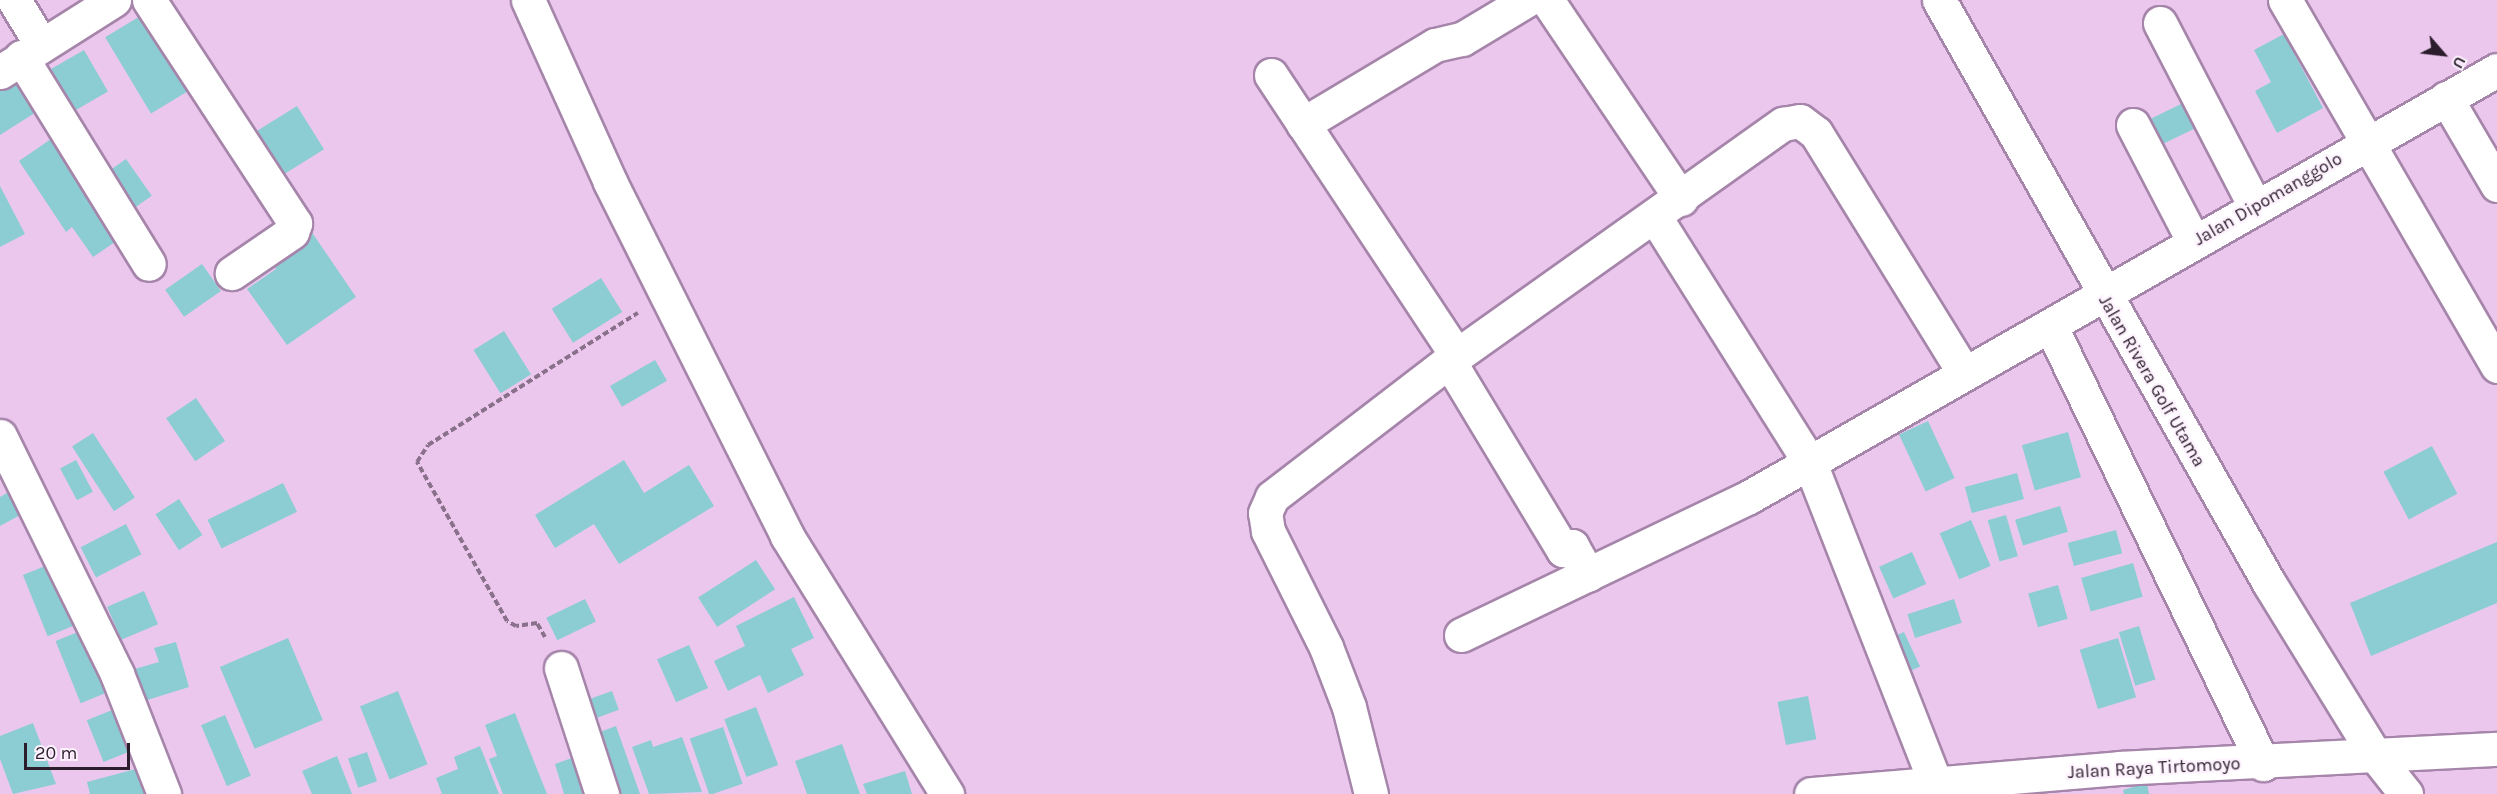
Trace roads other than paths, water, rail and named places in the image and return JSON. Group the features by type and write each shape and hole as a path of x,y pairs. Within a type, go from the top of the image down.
{"street":[{"path":"14,0 21,58 148,264"},
{"path":"21,58 114,0"},
{"path":"149,0 295,223 292,232 232,273"},
{"path":"528,0 666,295 787,536 947,794"},
{"path":"1303,124 1435,45 1462,39 1527,0"},
{"path":"1547,0 1668,208 1810,463 1935,782"},
{"name":"Jalan Rivera Golf Utama","path":"1939,0 2102,296 2375,755 2406,794"},
{"path":"2285,0 2364,142 2497,366"},
{"path":"2160,23 2255,206"},
{"name":"Jalan Dipomanggolo","path":"1461,635 1810,463 2051,327 2255,206 2311,179 2364,142 2497,70"},
{"path":"1271,75 1452,358 1563,550 1572,546 1588,574"},
{"path":"2446,98 2497,185"},
{"path":"1371,794 1349,707 1326,647 1281,563 1265,513 1272,497 1452,358 1668,208 1783,124 1800,121 1816,133 1965,374"},
{"path":"2133,125 2194,242"},
{"path":"2051,327 2263,764"},
{"path":"0,436 117,674 164,794"},
{"path":"561,668 602,794"},
{"name":"Jalan Raya Tirtomoyo","path":"1827,793 1935,782 2497,749"}]}
